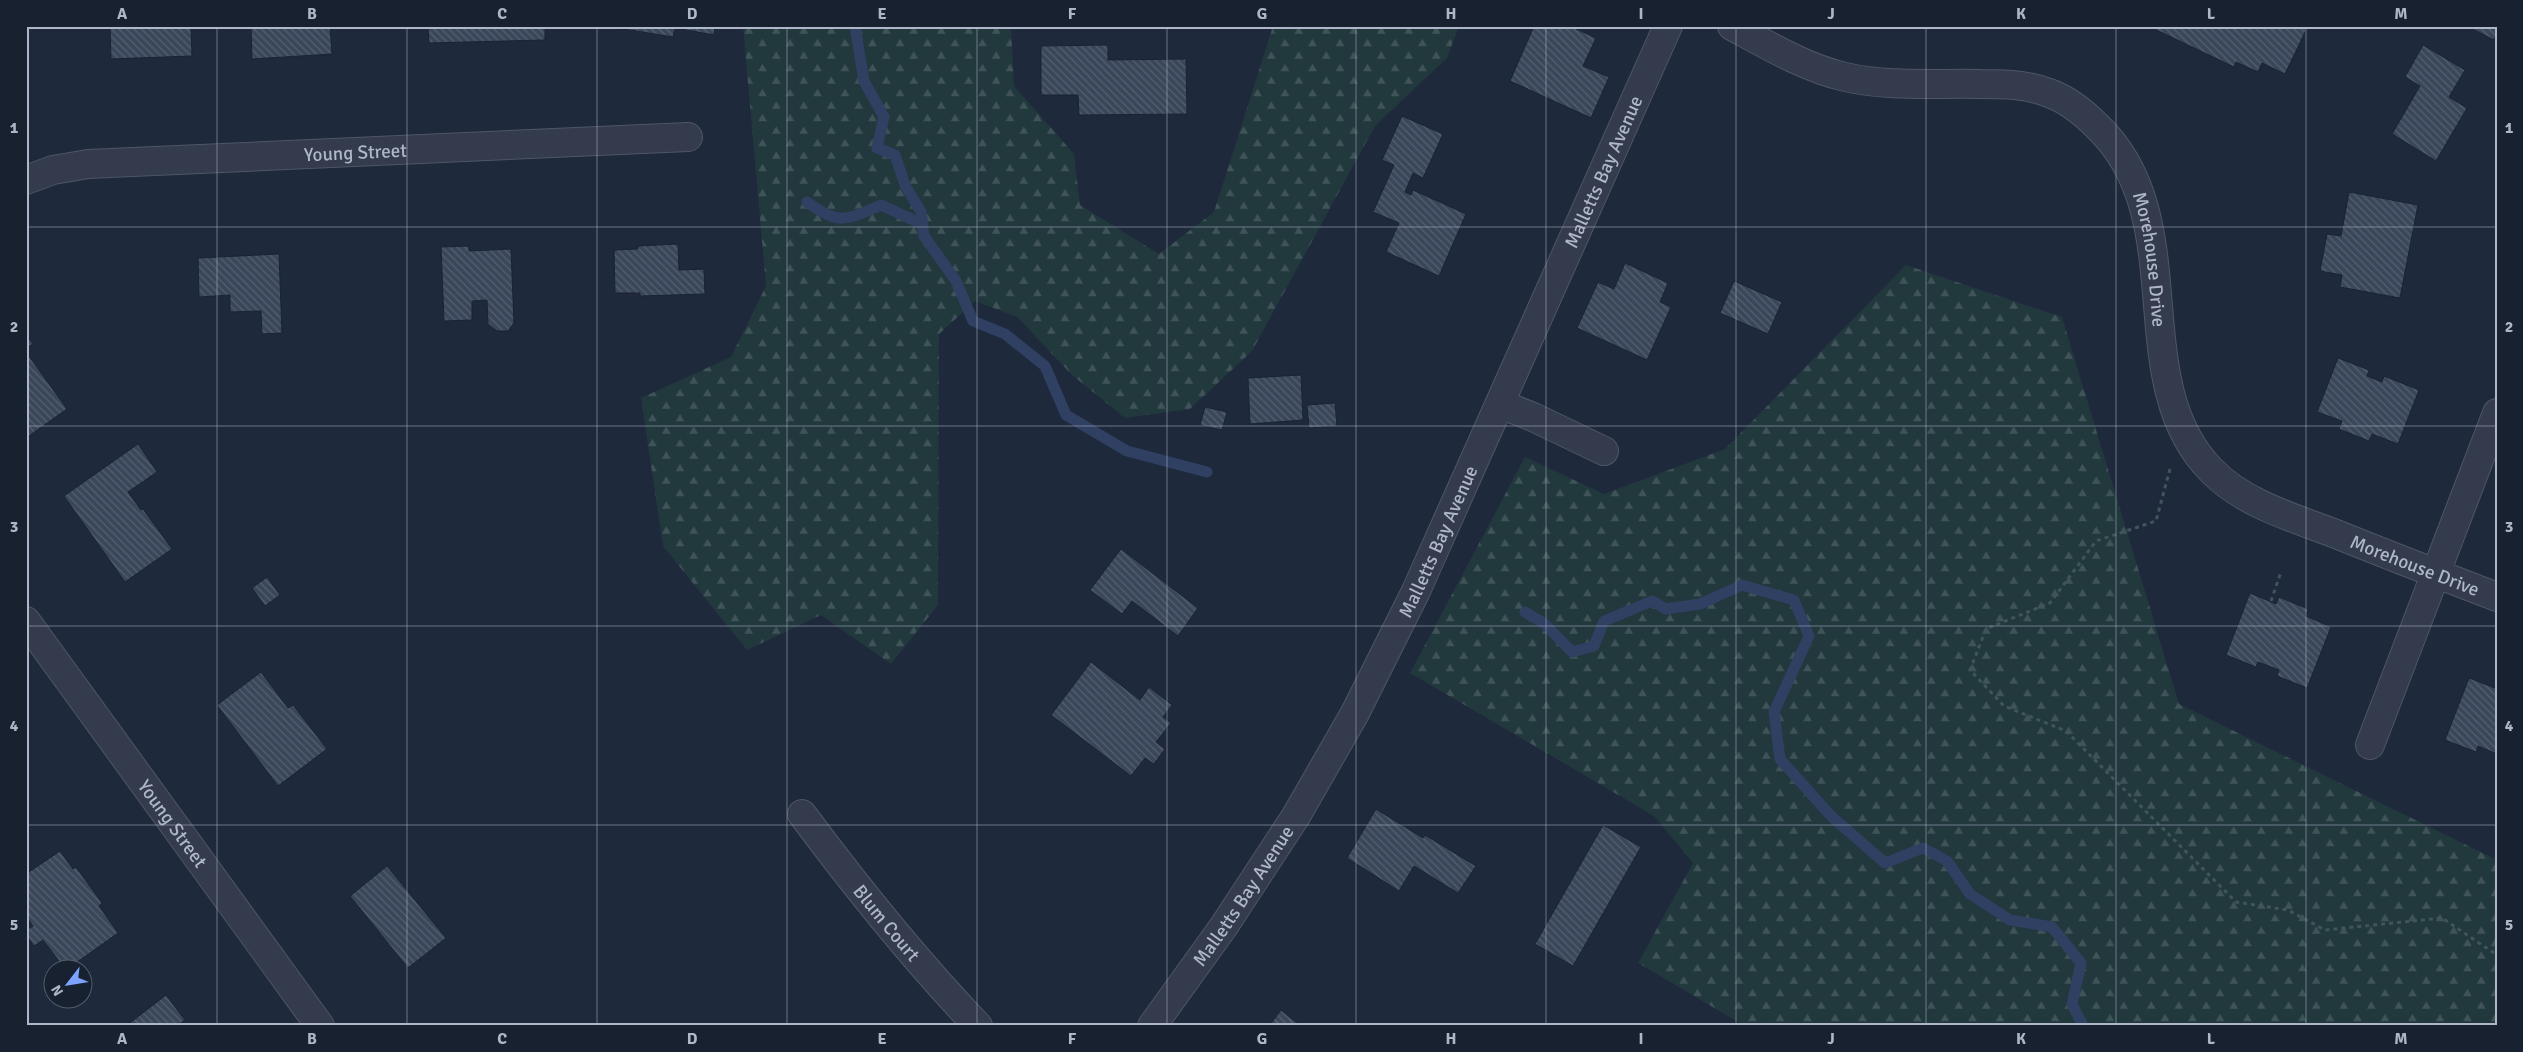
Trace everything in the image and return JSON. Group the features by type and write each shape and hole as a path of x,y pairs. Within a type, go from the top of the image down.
{"street":[{"name":"Malletts Bay Avenue","path":"1152,1026 1224,926 1296,816 1355,713 1416,591 1668,26"},
{"name":"Morehouse Drive","path":"1732,26 1802,62 1845,77 1893,82 2019,84 2051,93 2076,108 2098,127 2118,149 2135,178 2147,214 2154,251 2165,364 2171,396 2181,428 2211,471 2236,491 2278,512 2497,597"},
{"name":"Young Street","path":"26,180 52,170 88,164 688,137"},
{"path":"1500,404 1604,450"},
{"path":"2370,745 2497,413"},
{"name":"Young Street","path":"26,621 320,1026"},
{"name":"Blum Court","path":"802,814 864,897 919,962 978,1026"}],"path":[{"path":"2181,428 2156,520 2096,541 2050,603 1986,629 1970,670 2004,706 2066,731 2236,902 2288,910 2324,930 2442,918 2497,955"},
{"path":"2270,601 2281,572"}],"green space":[{"path":"743,26 1011,26 1014,86 1074,154 1080,205 1159,254 1214,212 1273,26 1459,26 1447,58 1375,126 1252,351 1190,409 1125,418 1072,375 1017,317 975,301 939,334 938,605 891,664 821,615 747,650 663,546 641,398 731,357 766,286"},
{"path":"1906,265 2062,317 2179,704 2497,860 2497,1026 1745,1026 1638,963 1693,863 1654,816 1410,673 1525,457 1604,494 1725,449"}],"building":[{"path":"110,26 191,26 192,56 111,59"},
{"path":"251,26 330,26 332,54 252,59"},
{"path":"428,26 545,26 545,40 429,43"},
{"path":"605,26 715,26 714,35 675,28 673,37"},
{"path":"1534,26 1570,26 1596,38 1583,66 1609,77 1591,118 1510,81"},
{"path":"2148,26 2308,26 2285,74 2262,63 2258,72 2236,62 2234,67"},
{"path":"2467,26 2497,26 2497,34 2494,40"},
{"path":"1108,45 1108,60 1186,59 1187,114 1079,115 1078,95 1041,95 1041,46"},
{"path":"2423,45 2465,70 2449,97 2467,108 2436,161 2392,134 2420,86 2405,77"},
{"path":"1402,116 1443,134 1423,178 1413,173 1405,192 1411,195 1413,190 1466,214 1439,276 1386,252 1399,223 1373,212 1394,165 1382,160"},
{"path":"2349,192 2418,205 2400,298 2340,287 2342,275 2320,271 2327,234 2341,236"},
{"path":"678,244 679,270 704,269 705,294 640,296 640,293 615,293 614,250 638,249 638,246"},
{"path":"469,246 469,251 511,249 514,323 508,331 497,331 488,324 487,300 472,301 472,320 444,321 441,247"},
{"path":"279,254 282,333 262,334 261,311 230,312 230,295 199,297 198,258"},
{"path":"1625,263 1668,283 1660,302 1671,307 1647,360 1577,328 1598,282 1614,289"},
{"path":"1734,281 1782,302 1768,334 1720,313"},
{"path":"26,334 33,344 26,348"},
{"path":"26,352 67,409 26,438"},
{"path":"2338,358 2369,370 2367,376 2382,382 2384,376 2419,390 2398,444 2372,434 2369,441 2339,429 2342,421 2317,412"},
{"path":"1301,375 1303,420 1250,424 1248,378"},
{"path":"1335,403 1337,426 1309,428 1307,405"},
{"path":"1205,407 1227,412 1222,430 1200,425"},
{"path":"138,444 157,472 128,492 172,549 125,582 64,496"},
{"path":"1121,549 1198,608 1178,636 1132,601 1122,614 1090,590"},
{"path":"267,577 280,595 265,606 252,588"},
{"path":"2250,593 2276,604 2279,597 2308,609 2306,616 2331,627 2307,688 2277,676 2279,670 2258,662 2256,667 2226,655"},
{"path":"1091,662 1140,700 1149,687 1172,705 1163,717 1171,723 1156,742 1165,749 1154,764 1145,758 1131,776 1051,715"},
{"path":"261,672 288,708 293,705 327,749 278,786 217,705"},
{"path":"2469,678 2495,688 2497,684 2497,754 2478,746 2476,752 2445,740"},
{"path":"1376,809 1423,838 1425,835 1476,866 1458,893 1414,866 1399,891 1347,858"},
{"path":"1603,825 1641,847 1573,966 1535,944"},
{"path":"60,851 73,869 76,867 102,903 99,906 118,933 80,960 58,960 43,940 34,946 26,935 26,930 33,926 26,916 26,874"},
{"path":"387,866 446,938 408,968 350,896"},
{"path":"166,995 185,1020 181,1023 183,1026 126,1026"},
{"path":"1281,1010 1301,1026 1269,1026"}],"waterway":[{"path":"855,26 864,81 884,117 877,148 895,155 905,185 921,212 924,236 956,281 973,321 1005,334 1045,366 1066,415 1127,451 1207,472"},
{"path":"807,202 827,215 843,218 860,214 881,205 922,224"},
{"path":"1525,612 1545,624 1572,652 1594,646 1604,621 1652,601 1666,609 1700,604 1742,585 1794,600 1809,636 1774,712 1780,759 1831,816 1885,863 1923,848 1947,861 1970,894 2010,920 2052,927 2081,963 2072,1004 2083,1026"}]}
